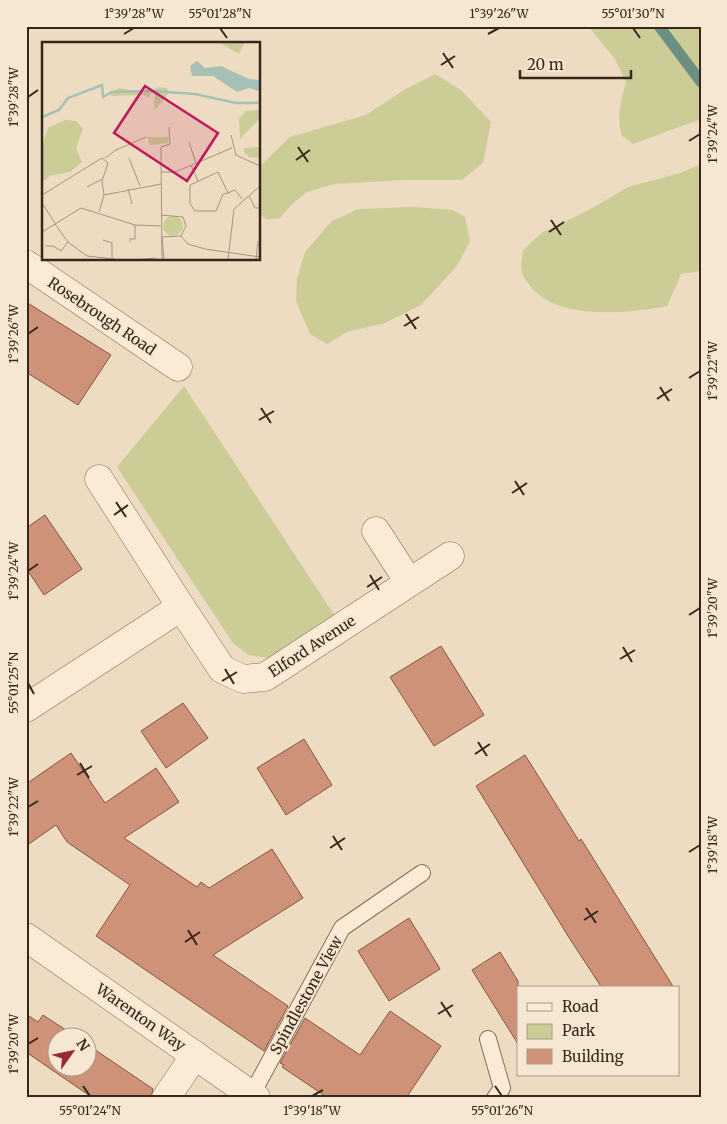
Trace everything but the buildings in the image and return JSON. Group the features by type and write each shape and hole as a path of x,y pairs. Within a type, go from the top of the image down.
{"street":[{"name":"Rosebrough Road","path":"26,264 178,367"},
{"name":"Elford Avenue","path":"99,480 222,669 243,679 264,677 450,556"},
{"path":"376,531 410,582"},
{"path":"26,708 181,607"},
{"name":"Warenton Way","path":"26,937 254,1096"},
{"path":"166,1098 195,1055"}],"lane":[{"name":"Spindlestone View","path":"254,1096 342,928 422,873"},
{"path":"488,1039 502,1088 495,1098"}],"green space":[{"path":"588,26 701,26 701,119 633,144 622,136 619,116 626,82 615,59"},
{"path":"435,74 461,90 491,122 483,163 462,180 403,180 334,184 307,192 291,205 280,218 267,220 260,214 260,166 290,137 366,115 404,90"},
{"path":"701,164 701,271 681,274 667,306 612,312 572,309 554,304 539,295 524,277 521,267 523,250 543,232 587,211 628,187 680,173"},
{"path":"414,207 453,210 465,217 470,241 457,266 421,305 385,323 347,332 327,344 310,334 296,301 297,279 305,252 332,221 358,209"},
{"path":"184,386 335,616 268,658 248,655 233,643 117,467"}],"waterway":[{"path":"659,26 701,82"}]}
